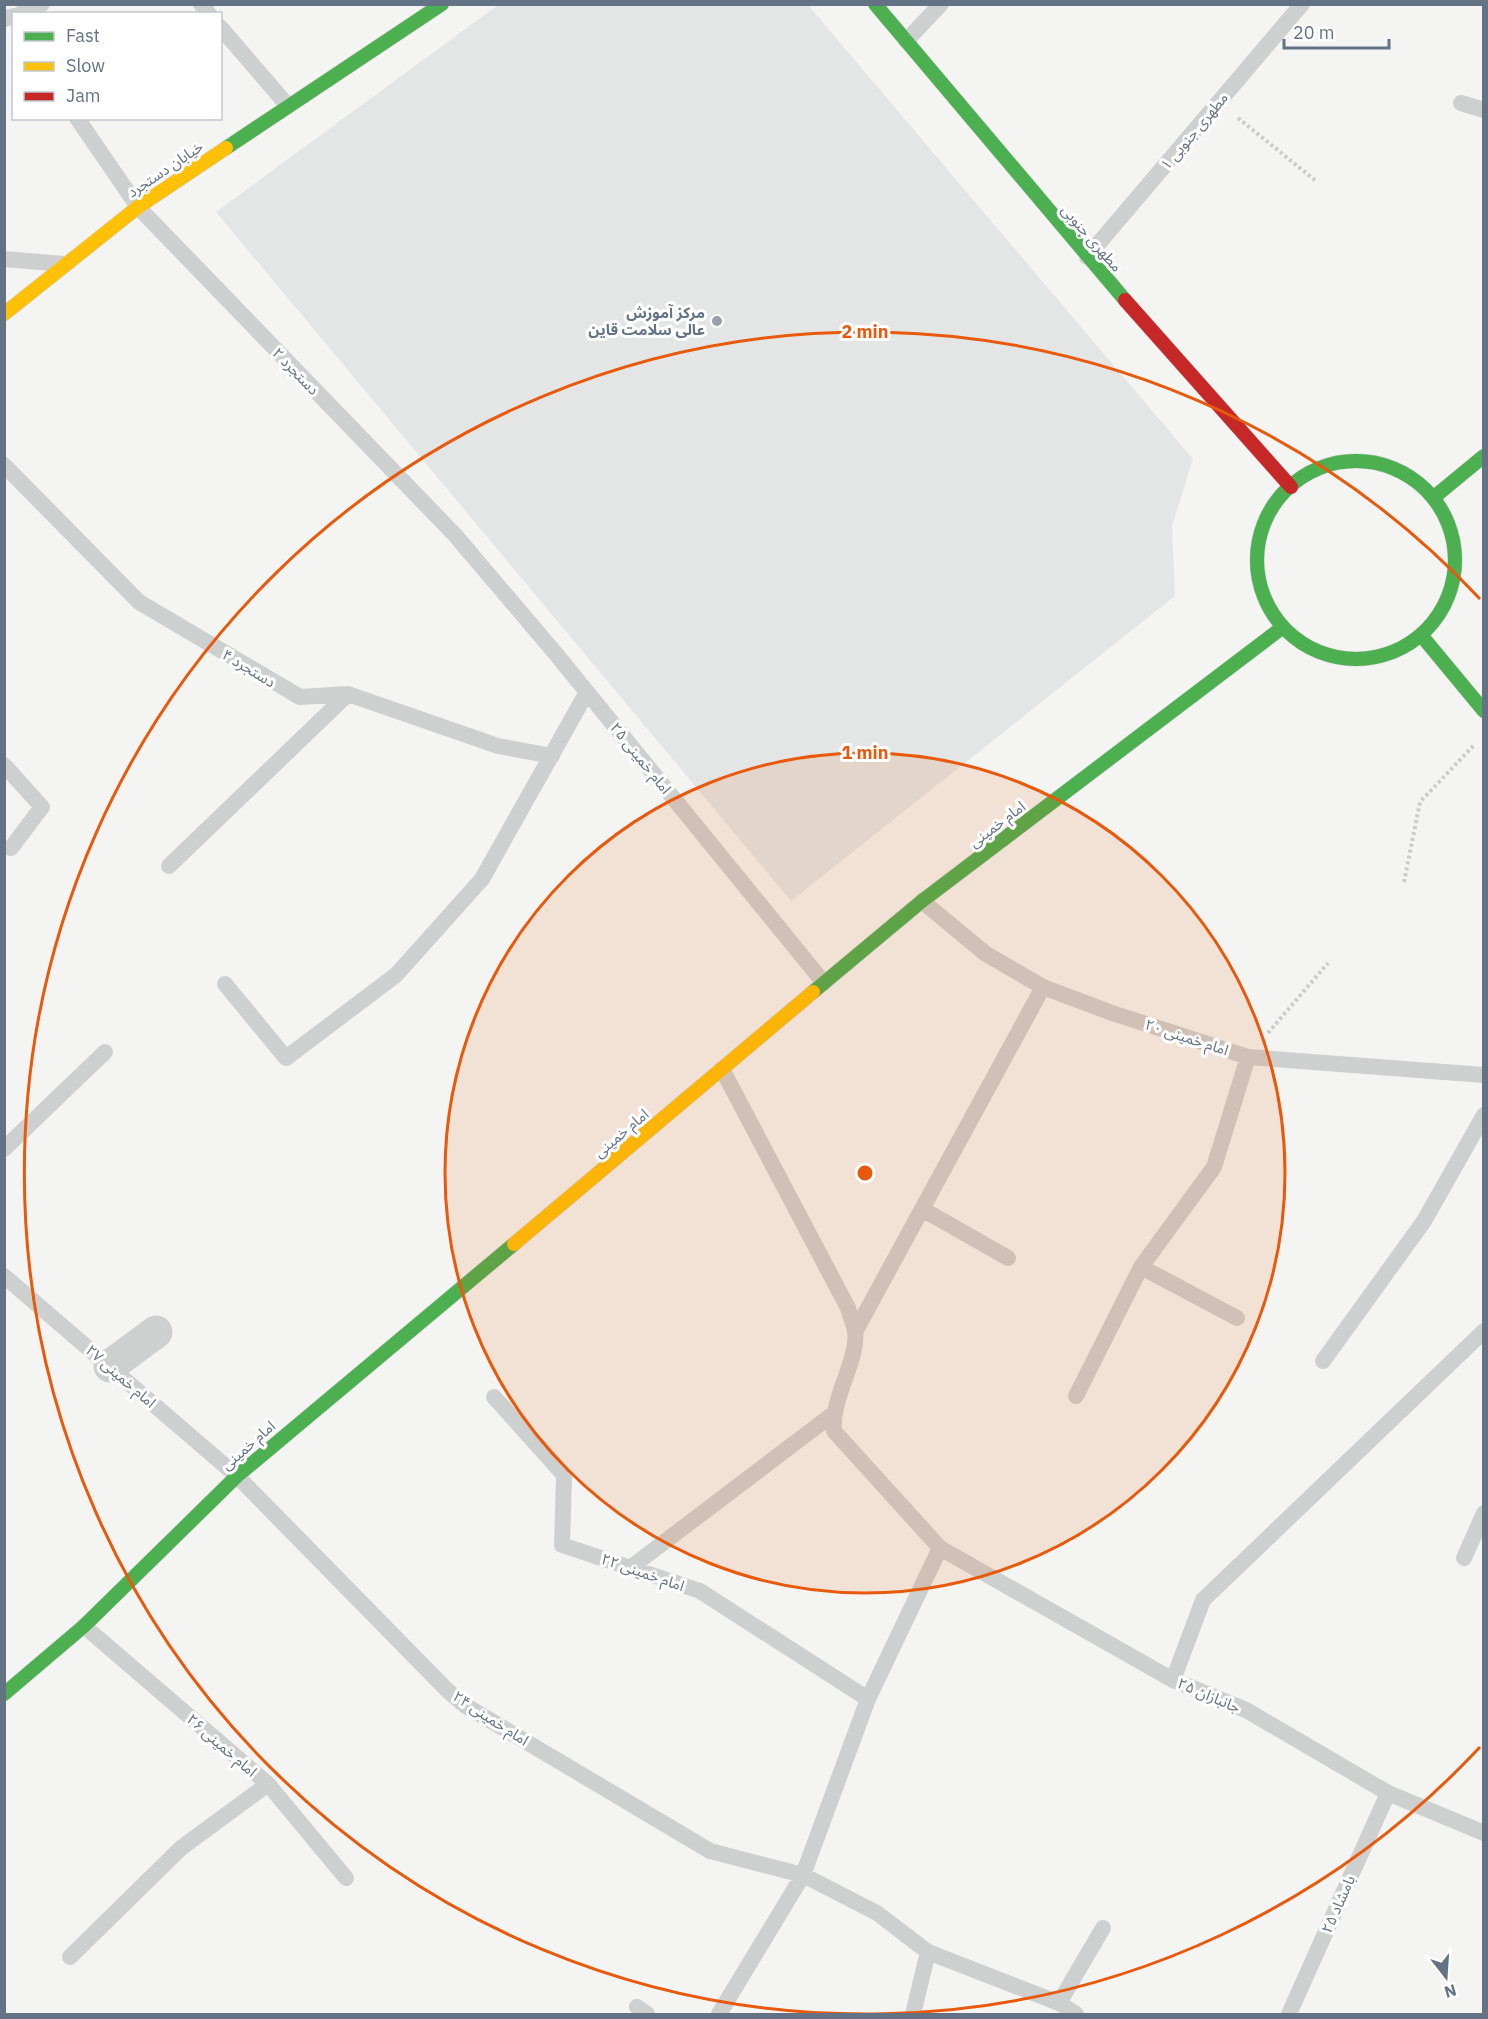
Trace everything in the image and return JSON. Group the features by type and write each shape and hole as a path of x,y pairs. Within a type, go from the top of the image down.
{"main road":[{"name":"خیابان دستجرد","path":"4,314 138,207 442,4"},
{"name":"مطهری جنوبی","path":"875,4 1087,257 1291,487"},
{"path":"1433,498 1484,456"},
{"path":"1352,461 1378,463 1402,472 1424,488 1433,498 1452,531 1456,556 1454,582 1445,606 1421,635 1411,643 1388,654 1363,659 1338,658 1313,650 1283,627 1262,594 1257,568 1259,541 1267,517 1281,495 1302,478 1326,466 1352,461"},
{"name":"امام خمینی","path":"4,1694 84,1626 237,1476 922,901 1283,627"},
{"path":"1421,635 1484,711"}],"street":[{"path":"110,1366 156,1332"}],"lane":[{"path":"26,12 42,4"},
{"path":"906,42 941,4"},
{"name":"مطهری جنوبی ۱","path":"1087,257 1302,4"},
{"path":"222,29 288,106"},
{"path":"1461,103 1484,110"},
{"name":"دستجرد ۲","path":"78,120 138,207 455,535"},
{"path":"4,258 64,264"},
{"name":"دستجرد ۴","path":"4,465 139,602 300,697 348,694 498,746 552,756"},
{"name":"امام خمینی ۲۵","path":"455,535 587,692 824,983"},
{"path":"225,984 286,1058 396,975 482,879 587,692"},
{"path":"169,866 348,694"},
{"path":"4,765 42,807 11,848"},
{"name":"امام خمینی ۲۰","path":"922,901 986,954 1043,987 1112,1013 1248,1057 1484,1075"},
{"path":"630,1568 832,1414 852,1351 855,1332 1043,987"},
{"path":"4,1149 105,1053"},
{"path":"1076,1396 1141,1267 1214,1167 1248,1057"},
{"path":"722,1069 848,1308 855,1332"},
{"path":"1323,1361 1424,1221 1484,1114"},
{"path":"922,1209 1008,1258"},
{"path":"1141,1267 1237,1318"},
{"name":"امام خمینی ۲۷","path":"4,1276 237,1476"},
{"path":"1173,1680 1203,1600 1484,1332"},
{"name":"امام خمینی ۲۲","path":"494,1397 564,1475 562,1545 700,1591 868,1699"},
{"name":"جانبازان ۲۵","path":"832,1414 834,1431 940,1548 1173,1680 1246,1710 1388,1793 1484,1833"},
{"name":"امام خمینی ۲۴","path":"237,1476 466,1706 710,1851 803,1875 877,1913 928,1952 1059,2003 1076,2014"},
{"path":"1464,1558 1484,1513"},
{"path":"719,2014 803,1875 868,1699 940,1548"},
{"name":"امام خمینی ۲۶","path":"84,1626 268,1784 346,1878"},
{"path":"70,1957 181,1848 268,1784"},
{"name":"بامشاد ۲۵","path":"1289,2014 1388,1793"},
{"path":"1059,2003 1103,1928"},
{"path":"913,2014 928,1952"}],"path":[{"path":"1219,102 1316,181"},
{"path":"1404,882 1420,802 1476,743"},
{"path":"1248,1057 1328,963"}],"shaded area":[{"path":"498,5 808,5 1193,459 1172,526 1175,596 791,901 216,212"}],"traffic: fast":[{"path":"226,148 442,4"},
{"path":"875,4 1125,300"},
{"path":"1433,498 1484,456"},
{"path":"1356,461 1385,465 1403,473 1426,490 1443,513 1451,531 1455,560 1451,589 1443,607 1426,630 1403,647 1385,655 1356,659 1327,655 1309,647 1286,630 1269,607 1261,589 1257,560 1261,531 1269,513 1286,490 1309,473 1327,465 1356,461"},
{"path":"813,992 922,901 1283,627"},
{"path":"1421,635 1484,711"},
{"path":"4,1694 84,1626 237,1476 514,1244"}],"traffic: slow":[{"path":"4,314 138,207 226,148"},
{"path":"514,1244 813,992"}],"traffic: jam":[{"path":"1125,300 1291,487"}],"place":[{"name":"مرکز آموزش عالی سلامت قاین","path":"717,321"}]}
